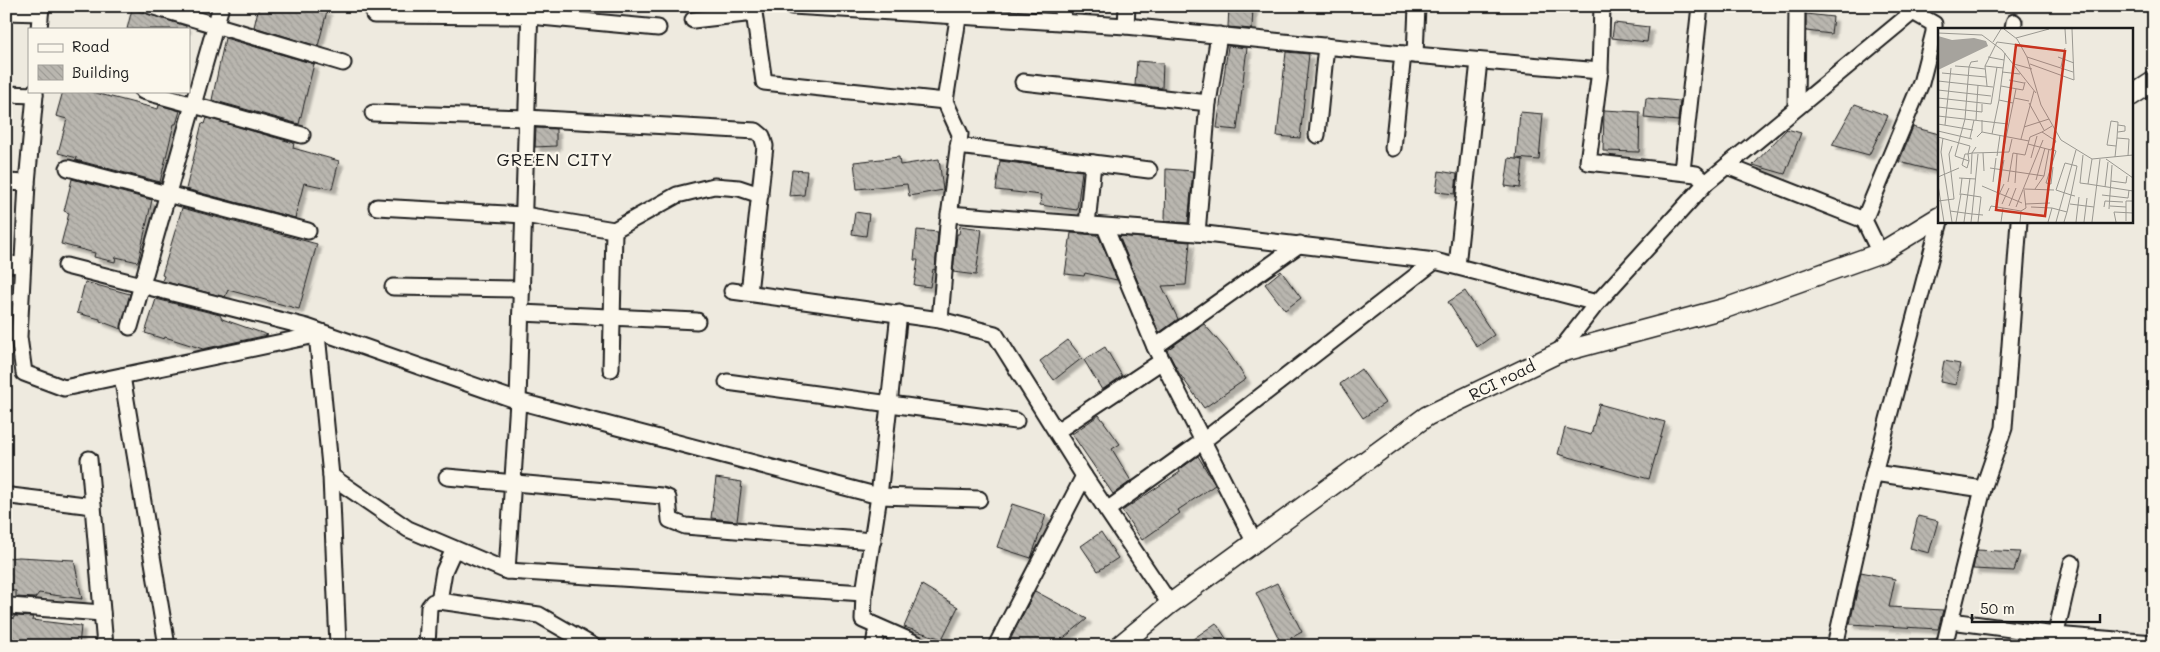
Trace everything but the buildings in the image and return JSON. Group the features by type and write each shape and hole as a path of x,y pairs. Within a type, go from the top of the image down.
{"street":[{"path":"151,6 343,63"},
{"path":"130,328 221,6"},
{"path":"792,6 959,12 1126,26 1409,55 1600,71"},
{"path":"1062,22 1063,6"},
{"path":"1126,26 1127,6"},
{"path":"1392,148 1417,6"},
{"path":"1602,6 1600,71 1588,162 1682,171 1696,174 1706,183"},
{"path":"1682,171 1700,6"},
{"path":"1796,107 1797,6"},
{"path":"1558,353 1597,303 1706,183 1917,9 1934,24 1934,32 1922,83 1864,220"},
{"path":"6,12 41,10 39,28"},
{"path":"693,20 754,10 764,82 945,101"},
{"path":"507,571 518,401 530,11"},
{"path":"374,15 530,11 658,28"},
{"path":"940,320 949,214 960,134 945,101 959,12"},
{"path":"1197,233 1208,103 1219,35"},
{"path":"1317,135 1326,46"},
{"path":"1457,266 1479,61"},
{"path":"2132,95 2154,81"},
{"path":"1023,82 1208,103"},
{"path":"147,92 302,135"},
{"path":"6,94 35,93 22,265 12,337 24,373 64,388 317,332"},
{"path":"373,113 526,118 756,131 762,136 764,146 749,293"},
{"path":"958,146 1149,170"},
{"path":"1087,225 1093,163"},
{"path":"1727,166 1864,220 1880,253"},
{"path":"68,168 308,231"},
{"path":"6,182 27,183"},
{"path":"377,207 524,214 614,230 677,195 714,186 738,188 760,195"},
{"path":"949,214 1197,233 1435,261 1597,303"},
{"name":"RCI road","path":"1119,646 1170,604 1427,416 1558,353 1726,308 1880,253 1938,218"},
{"path":"1835,646 1874,473 1940,222"},
{"path":"1944,646 1983,489 2004,428 2019,222"},
{"path":"1105,227 1155,347 1255,543"},
{"path":"611,369 614,230"},
{"path":"1155,347 1300,244"},
{"path":"1107,510 1203,441 1435,261"},
{"path":"6,264 22,265"},
{"path":"66,266 317,332 518,401 879,496 979,498"},
{"path":"393,287 522,289"},
{"path":"732,291 899,313 940,320 995,334 1084,476 1170,604"},
{"path":"521,313 697,321"},
{"path":"899,313 879,496 864,593 862,620 922,646"},
{"path":"317,332 330,476 338,646"},
{"path":"1057,431 1162,361"},
{"path":"122,376 167,646"},
{"path":"728,382 1016,420"},
{"path":"89,459 105,646"},
{"path":"1874,473 1983,489"},
{"path":"330,476 408,529 507,571 864,593"},
{"path":"996,646 1084,476"},
{"path":"447,477 662,496 668,498 670,503 670,520 684,526 873,541"},
{"path":"12,496 93,506"},
{"path":"439,601 444,571 454,549"},
{"path":"2054,640 2072,563"},
{"path":"427,646 429,607 433,602 439,601 539,615 593,646"},
{"path":"10,606 102,613"},
{"path":"1951,621 2054,640 2145,644"},
{"path":"874,646 877,627"}],"district":[{"name":"GREEN CITY","path":"555,160"}]}
